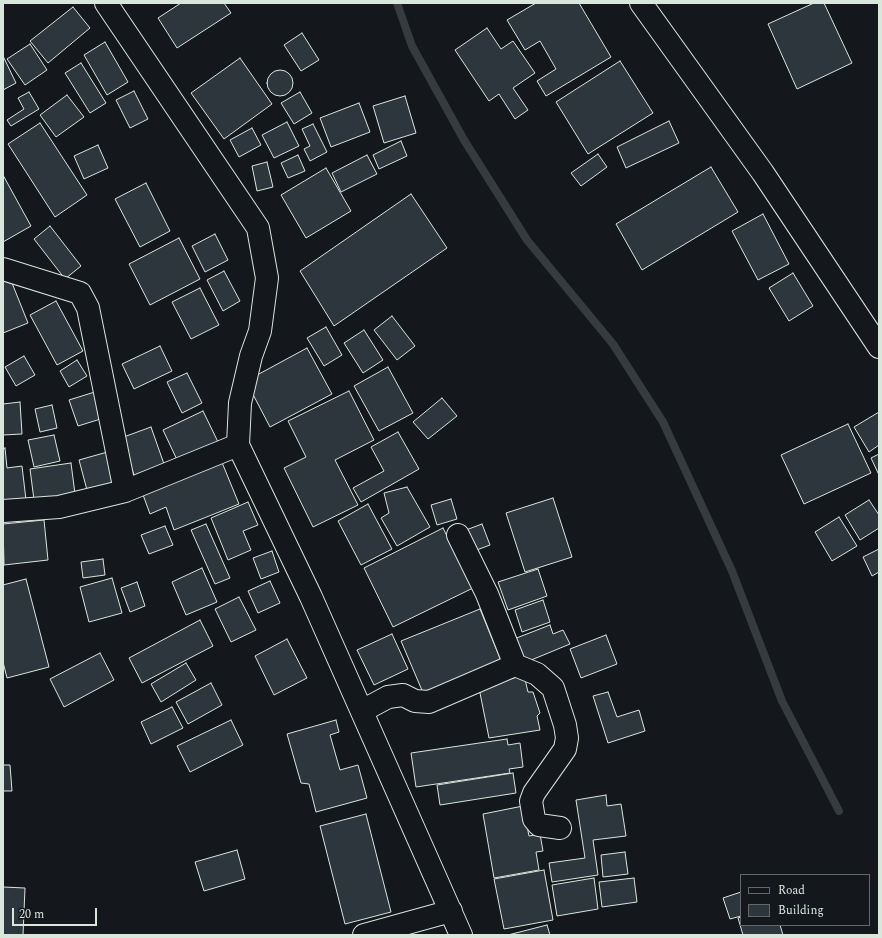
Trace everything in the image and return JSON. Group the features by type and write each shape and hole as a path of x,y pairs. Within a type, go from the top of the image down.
{"street":[{"path":"106,3 258,228 267,278 260,331 251,356 240,403 238,445 311,596 461,935"},
{"path":"641,3 763,173 879,347"},
{"path":"3,269 80,293 88,308 125,491"},
{"path":"3,511 59,507 125,491 238,445"},
{"path":"458,535 487,594 515,665"},
{"path":"362,711 388,697 403,695 414,701 429,702 515,665 537,674 554,688 566,725 567,738 565,749 534,793 531,801 534,819 539,825 560,828"},
{"path":"364,935 451,911"}],"building":[{"path":"181,3 224,3 231,13 177,48 158,18"},
{"path":"536,3 579,3 611,57 546,96 537,81 556,69 540,41 525,50 507,20"},
{"path":"814,3 824,3 852,63 797,89 768,24"},
{"path":"73,7 90,28 48,63 30,41"},
{"path":"487,28 501,49 513,41 535,73 513,88 528,110 515,119 499,94 489,101 455,50"},
{"path":"302,33 319,60 301,71 284,45"},
{"path":"105,42 128,82 107,95 84,55"},
{"path":"30,44 47,70 25,85 7,59"},
{"path":"3,56 16,83 3,90"},
{"path":"240,58 272,104 224,139 191,93"},
{"path":"620,61 653,113 588,154 556,102"},
{"path":"81,63 106,103 90,113 65,73"},
{"path":"280,70 289,74 293,83 289,92 280,96 271,92 267,83 271,74"},
{"path":"134,91 148,119 130,128 116,100"},
{"path":"29,92 39,109 11,126 7,120 24,109 18,98"},
{"path":"300,92 312,113 294,124 281,103"},
{"path":"67,95 84,117 56,137 40,115"},
{"path":"405,96 416,133 384,143 373,106"},
{"path":"359,103 370,132 331,147 320,118"},
{"path":"669,121 679,143 626,168 617,147"},
{"path":"287,122 299,146 274,158 262,135"},
{"path":"40,123 87,195 55,217 8,144"},
{"path":"313,124 327,152 310,161 304,149 310,146 302,129"},
{"path":"252,128 261,145 239,157 230,140"},
{"path":"401,141 407,156 379,169 373,155"},
{"path":"98,145 108,168 84,179 74,156"},
{"path":"598,154 607,167 581,186 571,173"},
{"path":"298,155 305,171 288,178 281,163"},
{"path":"367,155 377,174 341,192 332,173"},
{"path":"267,162 273,187 257,191 252,166"},
{"path":"711,167 738,212 642,270 616,224"},
{"path":"326,168 351,211 306,238 281,195"},
{"path":"3,175 31,226 3,242"},
{"path":"146,183 170,231 140,247 115,199"},
{"path":"411,194 447,248 334,326 300,271"},
{"path":"763,214 789,264 758,280 732,231"},
{"path":"50,226 81,266 65,279 34,239"},
{"path":"215,234 228,260 205,272 192,246"},
{"path":"179,238 200,279 150,305 129,264"},
{"path":"224,271 240,301 223,311 207,280"},
{"path":"793,273 813,306 789,321 769,288"},
{"path":"10,278 28,323 3,333 3,281"},
{"path":"200,288 219,325 191,339 172,302"},
{"path":"56,301 83,351 57,365 30,315"},
{"path":"392,316 415,346 397,360 374,330"},
{"path":"326,327 342,355 324,366 307,338"},
{"path":"364,330 383,360 363,373 344,343"},
{"path":"160,346 172,371 134,389 122,364"},
{"path":"307,348 332,394 270,427 246,381"},
{"path":"24,356 35,375 16,386 5,367"},
{"path":"77,360 87,376 69,387 60,371"},
{"path":"388,367 413,413 379,431 354,386"},
{"path":"187,373 202,403 182,413 167,382"},
{"path":"98,391 107,417 78,426 69,400"},
{"path":"349,391 374,440 335,460 358,505 313,527 284,468 306,457 288,421"},
{"path":"442,398 457,416 428,439 413,422"},
{"path":"20,402 22,434 3,435 3,404"},
{"path":"52,405 57,428 40,432 35,409"},
{"path":"203,411 219,444 179,464 163,430"},
{"path":"879,412 879,445 869,452 854,427"},
{"path":"848,424 871,473 804,504 781,455"},
{"path":"151,427 164,464 134,475 121,438"},
{"path":"398,432 419,469 361,502 353,488 384,471 371,447"},
{"path":"54,435 60,461 34,467 28,440"},
{"path":"5,448 7,468 22,466 26,500 3,502 3,449"},
{"path":"111,451 120,481 87,490 79,460"},
{"path":"879,454 879,475 871,458"},
{"path":"221,460 239,504 174,530 166,507 150,514 142,492"},
{"path":"71,463 75,494 34,500 30,469"},
{"path":"407,487 430,527 397,546 381,518 389,513 384,493"},
{"path":"553,498 572,557 525,572 506,513"},
{"path":"451,499 457,519 437,525 431,505"},
{"path":"869,500 879,515 879,528 860,540 845,515"},
{"path":"248,502 258,525 243,531 251,550 228,560 211,518"},
{"path":"368,504 392,549 361,565 338,521"},
{"path":"839,517 857,546 832,561 815,532"},
{"path":"44,520 48,560 4,565 3,524"},
{"path":"206,524 230,578 215,584 191,530"},
{"path":"482,524 490,545 474,551 466,530"},
{"path":"165,526 173,545 149,554 141,535"},
{"path":"443,528 473,588 393,627 364,568"},
{"path":"879,549 879,572 872,576 863,557"},
{"path":"272,551 279,572 261,579 253,558"},
{"path":"103,559 105,575 83,578 81,562"},
{"path":"202,568 217,602 186,615 172,582"},
{"path":"538,569 547,596 508,610 498,582"},
{"path":"112,578 122,613 89,622 80,587"},
{"path":"26,579 49,667 7,678 3,662 3,585"},
{"path":"270,581 280,603 258,613 248,591"},
{"path":"137,582 145,606 130,612 121,588"},
{"path":"239,597 256,630 231,642 215,609"},
{"path":"543,600 550,622 522,632 515,610"},
{"path":"480,609 502,663 424,695 401,641"},
{"path":"200,620 213,646 142,683 129,658"},
{"path":"550,625 553,634 563,630 570,644 524,663 514,639"},
{"path":"392,634 408,669 374,685 357,650"},
{"path":"606,635 617,664 581,678 570,649"},
{"path":"287,639 307,678 274,695 255,656"},
{"path":"100,653 114,680 64,707 50,679"},
{"path":"186,663 196,680 161,702 151,684"},
{"path":"524,675 528,692 533,692 540,713 537,716 540,730 489,738 479,688"},
{"path":"211,683 222,705 188,724 176,702"},
{"path":"608,692 617,717 639,710 645,731 608,743 593,696"},
{"path":"172,707 183,728 151,744 141,722"},
{"path":"231,720 243,745 190,772 177,746"},
{"path":"336,720 339,732 330,735 340,770 358,765 367,798 316,812 309,784 301,783 287,734"},
{"path":"507,739 508,745 520,743 523,767 509,769 510,773 416,787 411,753"},
{"path":"3,765 10,765 12,791 3,791"},
{"path":"513,773 516,793 440,805 437,785"},
{"path":"606,795 607,806 621,804 626,836 593,840 598,875 552,882 549,863 585,858 576,800"},
{"path":"523,806 529,836 540,834 543,851 536,852 539,870 494,878 483,814"},
{"path":"366,814 391,912 345,924 320,826"},
{"path":"237,850 245,879 204,891 195,862"},
{"path":"625,852 628,874 603,877 601,855"},
{"path":"544,870 553,920 504,929 494,879"},
{"path":"594,878 598,909 557,916 552,885"},
{"path":"634,878 637,902 602,907 599,882"},
{"path":"3,887 25,888 23,935 3,935"},
{"path":"740,892 740,916 730,919 723,898"},
{"path":"547,925 550,935 508,935"},
{"path":"740,926 780,926 783,935 743,935"}],"waterway":[{"path":"397,3 412,46 464,140 527,240 613,344 663,422 732,571 782,701 839,811"}]}
